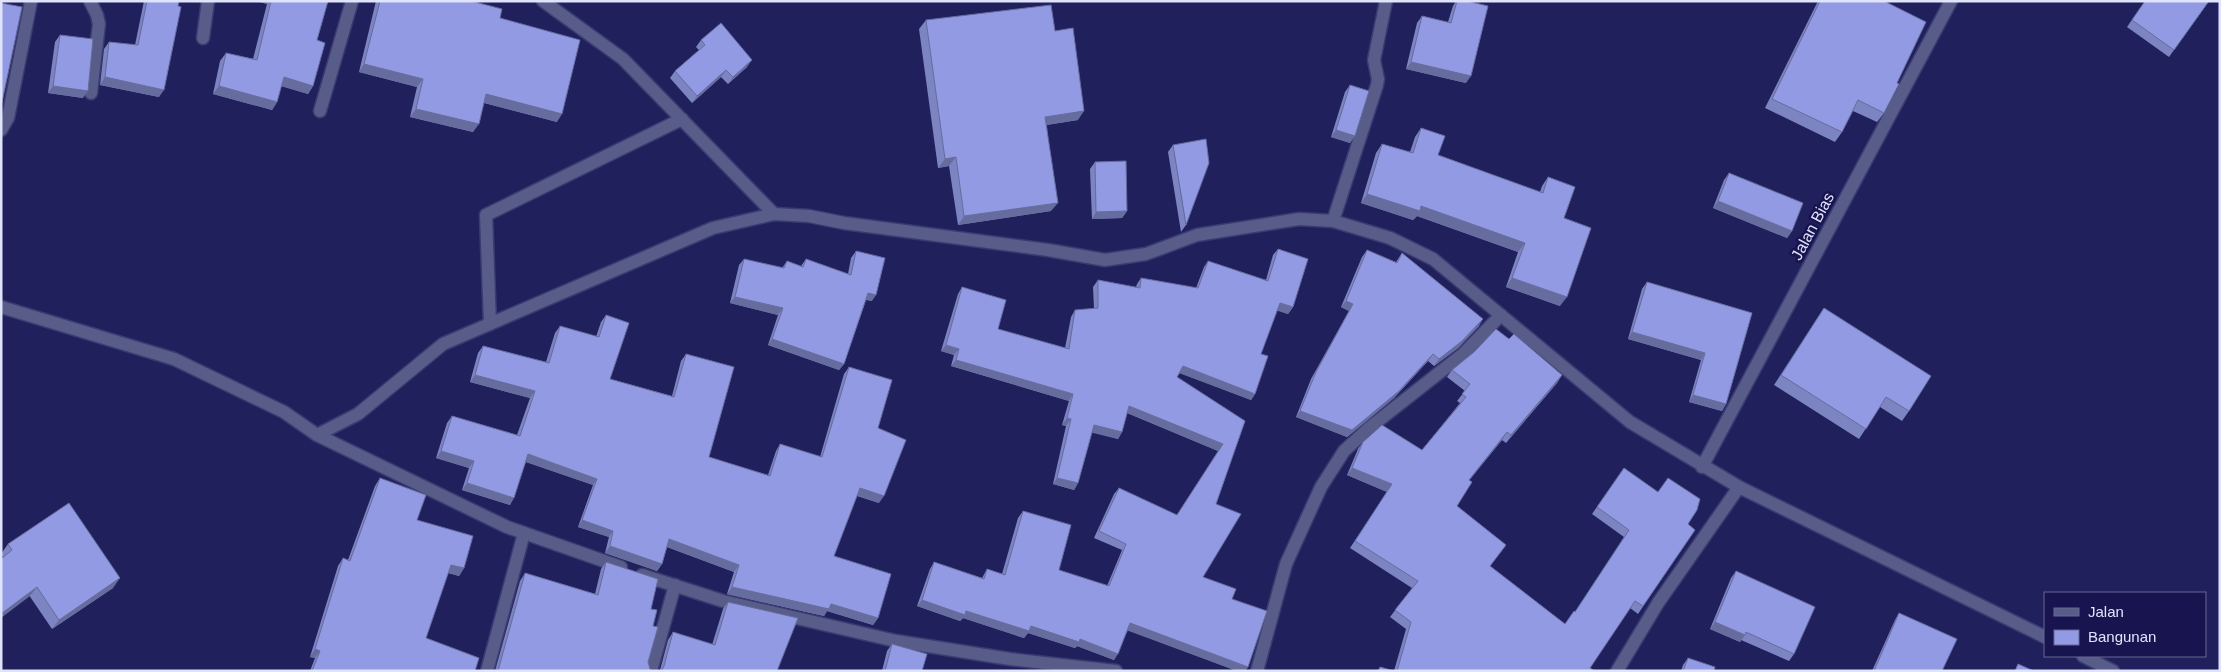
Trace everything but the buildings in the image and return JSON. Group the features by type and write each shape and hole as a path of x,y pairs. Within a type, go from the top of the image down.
{"street":[{"path":"1,130 8,118 30,1"},
{"path":"90,1 99,24 91,93"},
{"path":"203,38 208,1"},
{"path":"320,111 352,1"},
{"path":"543,1 623,59 774,214"},
{"path":"1333,221 1377,85 1378,79 1374,60 1386,1"},
{"name":"Jalan Bias","path":"1702,467 1951,1"},
{"path":"490,324 486,214 682,119"},
{"path":"317,435 358,414 443,344 713,228 774,214 809,216 844,223 1048,250 1105,260 1146,254 1197,235 1299,219 1333,221 1390,238 1434,259 1630,422 1702,467 1738,487 2044,637"},
{"path":"1,307 174,359 284,412 317,435 507,527 723,601 896,641 1010,659 1116,671"},
{"path":"1257,671 1286,564 1321,487 1344,451 1369,428 1463,354 1501,315"},
{"path":"1617,671 1658,603 1738,487"},
{"path":"486,671 524,534"},
{"path":"651,671 675,585"},
{"path":"2085,657 2113,671"}]}
